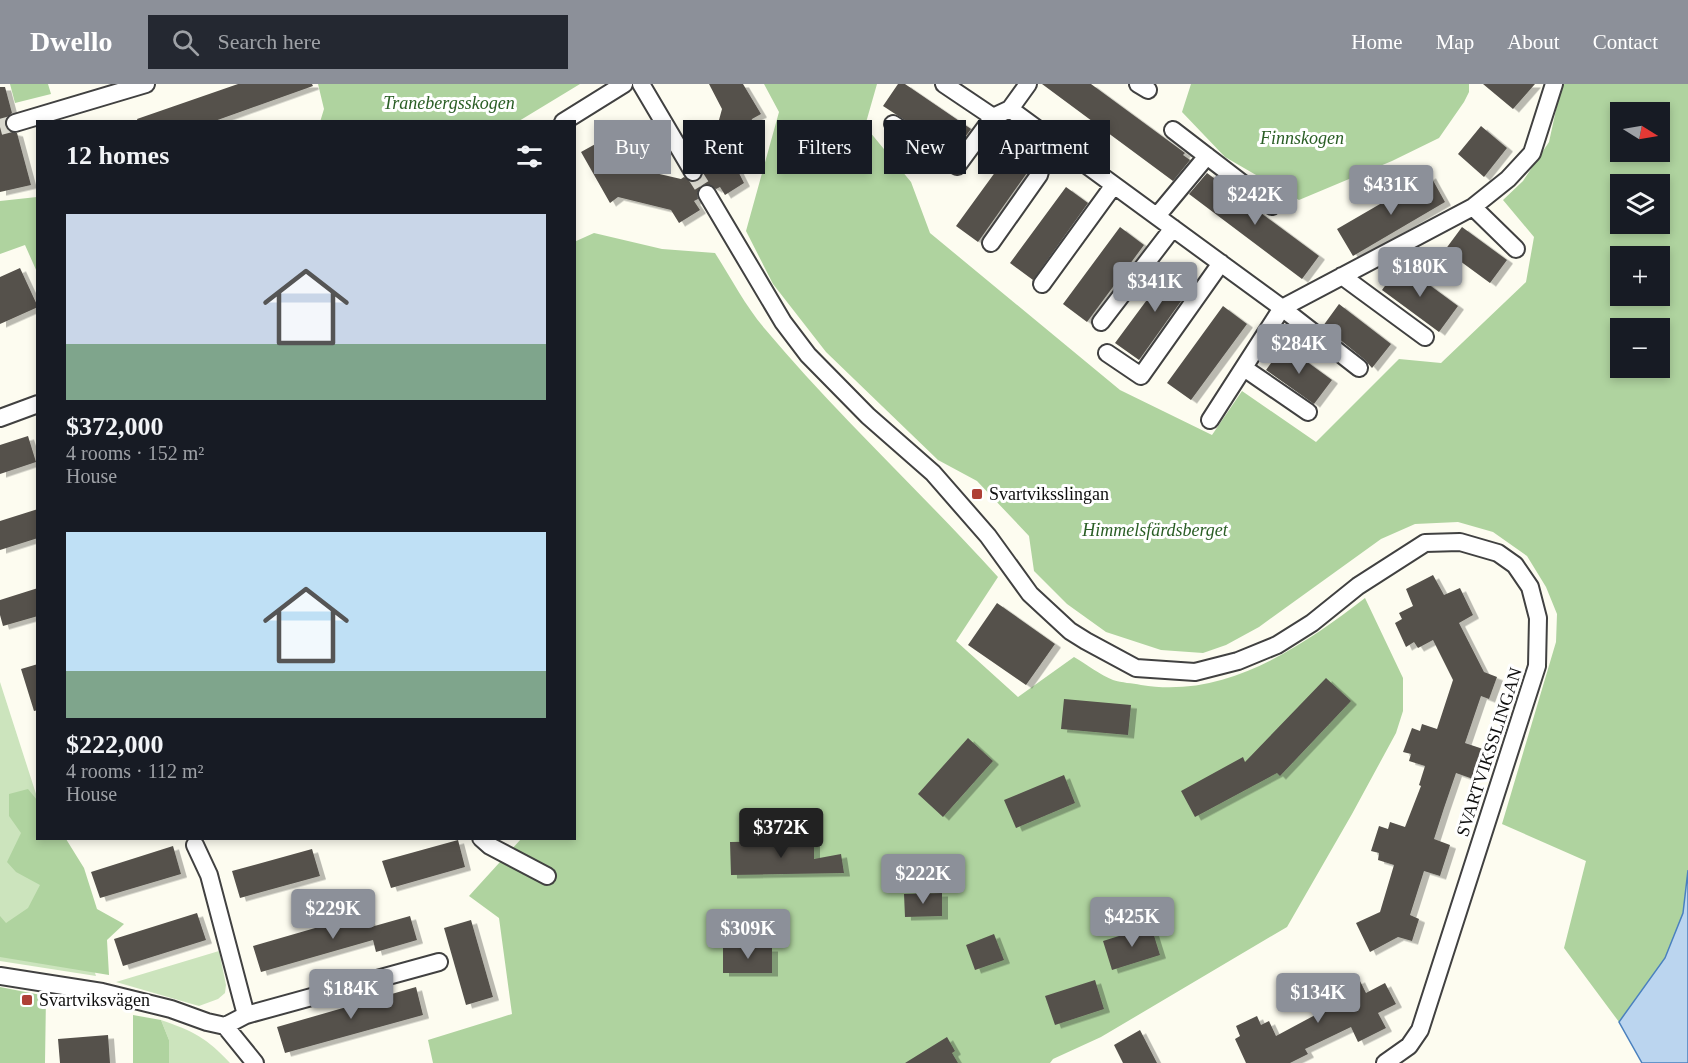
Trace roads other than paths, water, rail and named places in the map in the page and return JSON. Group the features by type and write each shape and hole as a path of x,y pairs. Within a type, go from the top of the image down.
{"street":[{"path":"15,123 146,84"},
{"path":"566,120 624,84"},
{"path":"641,84 683,155"},
{"path":"944,84 993,117"},
{"path":"966,154 993,117 1010,109 1028,84"},
{"path":"1210,420 1282,308 1473,207 1508,179 1532,153 1554,84"},
{"path":"1010,109 1025,120"},
{"path":"1173,130 1272,206"},
{"path":"1157,216 1207,156"},
{"path":"991,243 1039,174"},
{"path":"1099,174 1282,308 1359,368"},
{"path":"1042,284 1114,185"},
{"name":"SVARTVIKSSLINGAN","path":"706,194 758,284 808,355 868,416 933,473 988,536 1030,594 1070,631 1136,668 1195,672 1238,661 1277,645 1312,623 1358,586 1425,543 1460,542 1498,553 1515,566 1530,587 1538,618 1537,666 1420,1030 1409,1046 1384,1063"},
{"path":"1473,207 1516,249"},
{"path":"1101,322 1173,228"},
{"path":"1107,353 1141,376 1221,263"},
{"path":"1342,276 1425,337"},
{"path":"1244,368 1308,411"},
{"path":"0,418 36,405"},
{"path":"483,840 490,846 547,876"},
{"path":"195,845 209,875 246,1015"},
{"path":"225,1026 246,1015 439,962"},
{"path":"0,976 102,992 171,1009 225,1026 255,1063"}],"water":[{"path":"1688,870 1688,1063 1642,1063 1619,1022 1665,958 1683,913"}],"tunnel":[{"path":"0,127 15,123"},
{"path":"694,174 707,194"}],"place":[{"name":"Svartviksslingan","path":"977,494"},
{"name":"Svartviksvägen","path":"27,1000"}],"park label":[{"name":"Tranebergsskogen","path":"449,103"},
{"name":"Finnskogen","path":"1302,138"},
{"name":"Himmelsfärdsberget","path":"1155,530"}]}
